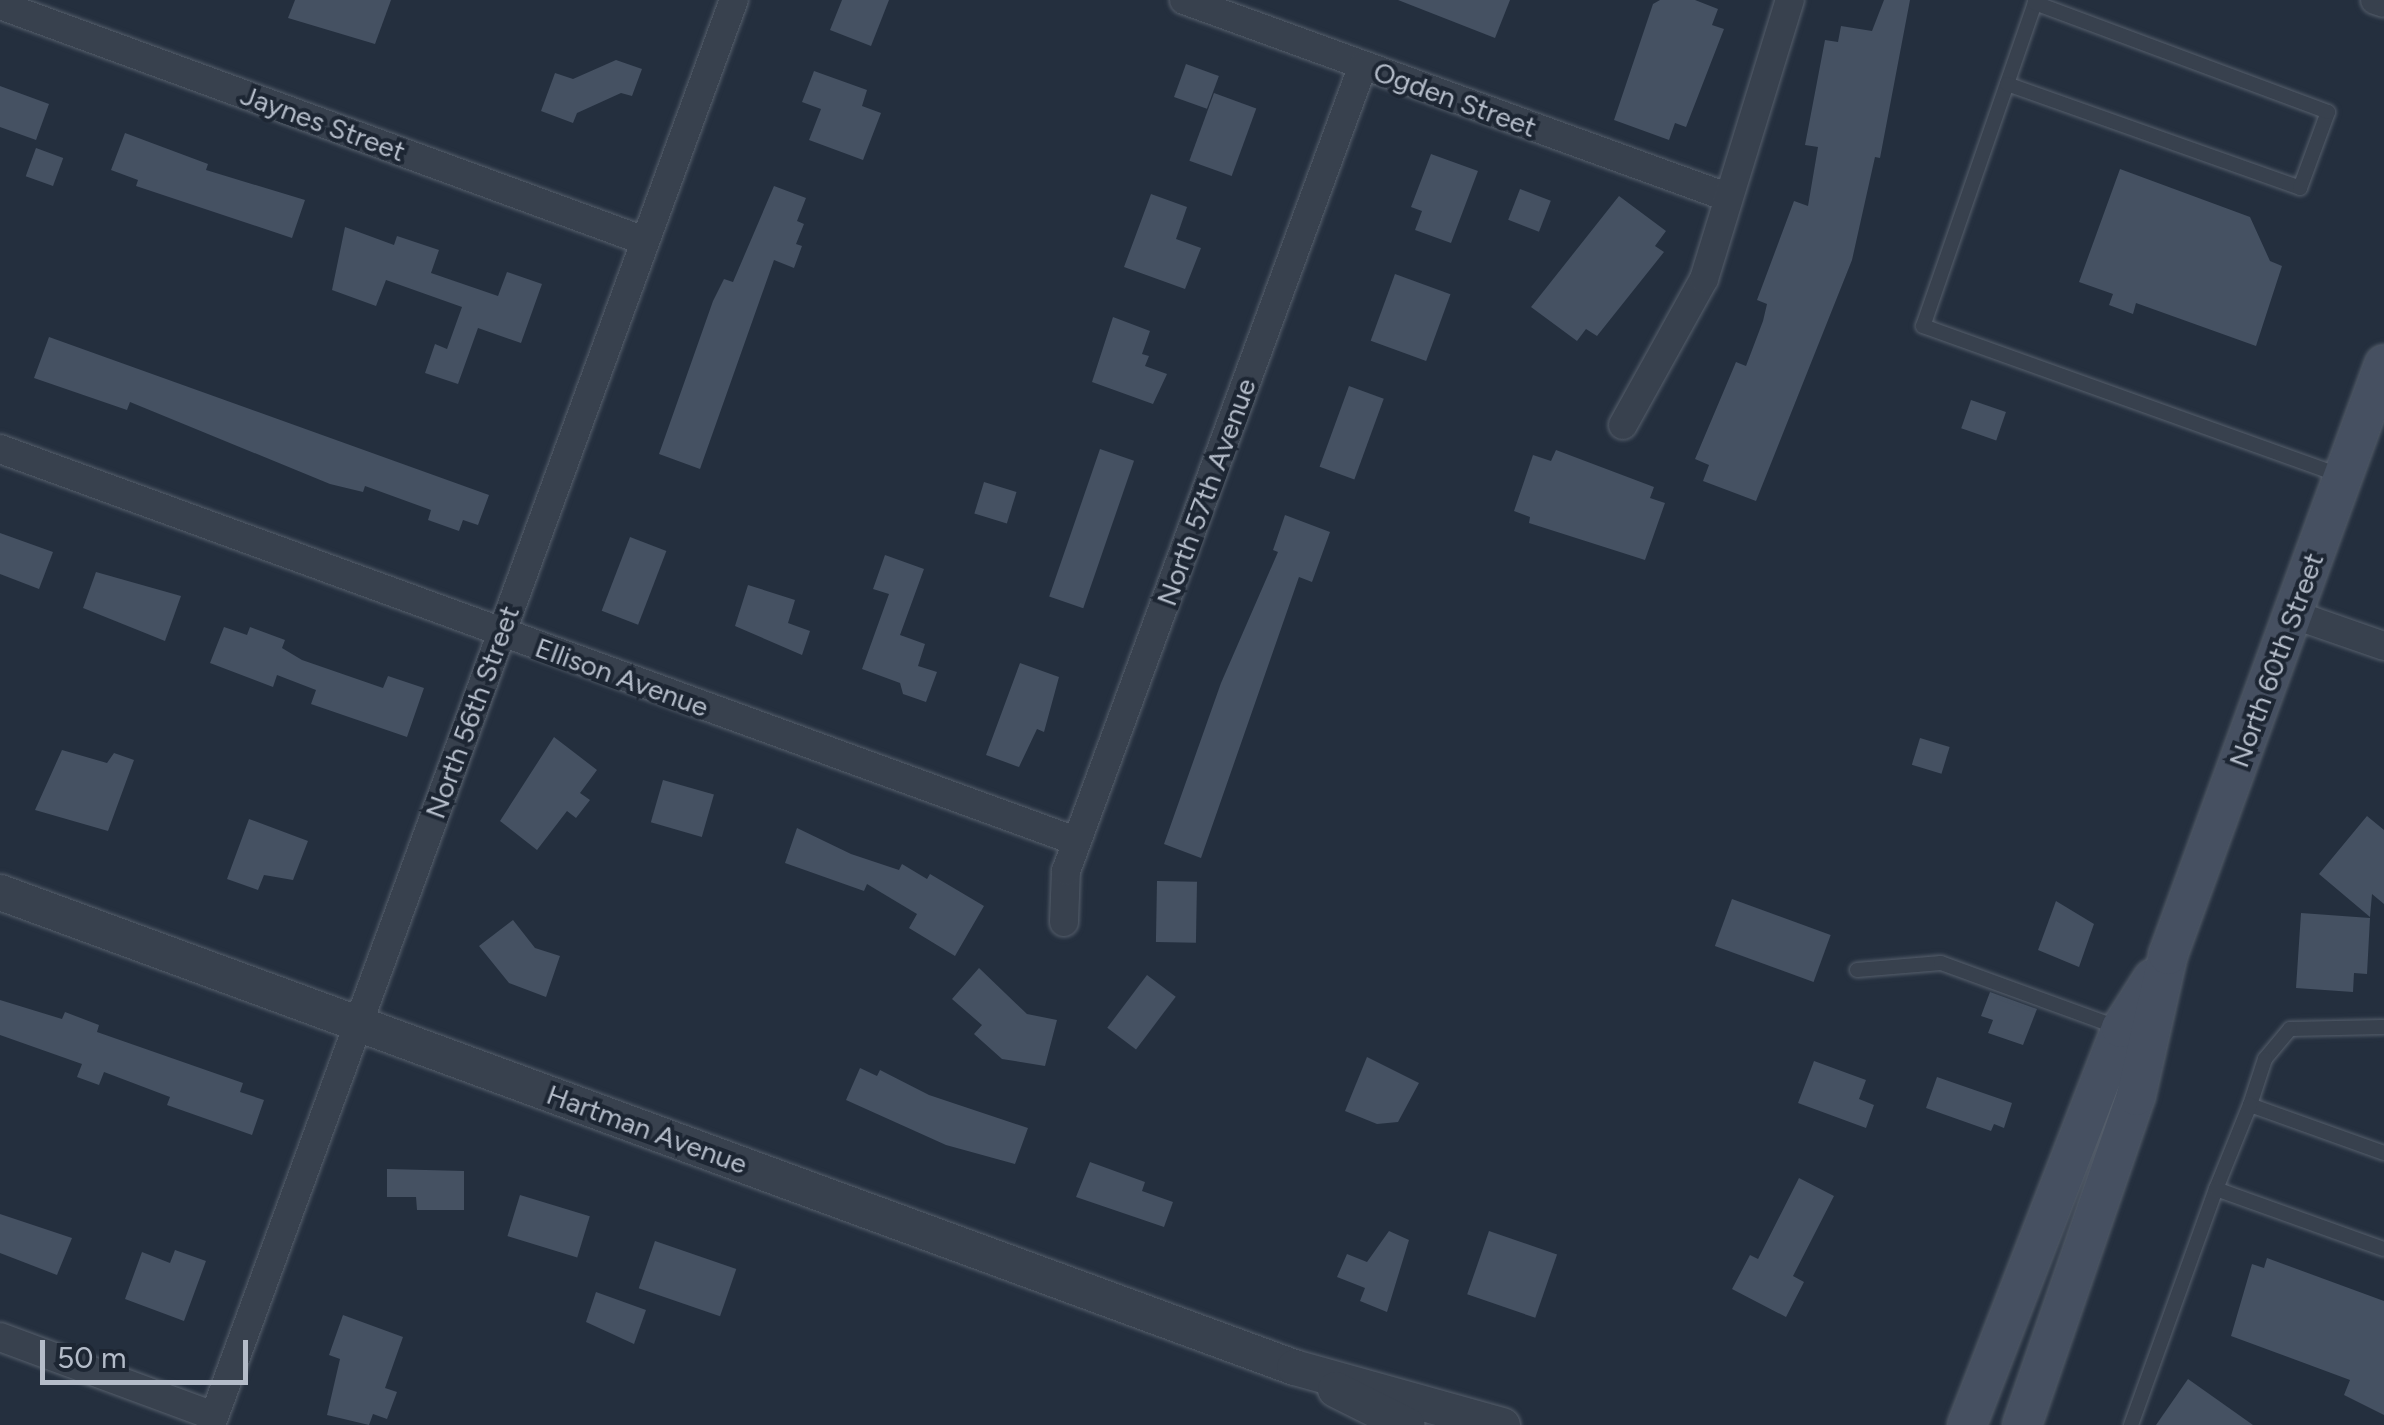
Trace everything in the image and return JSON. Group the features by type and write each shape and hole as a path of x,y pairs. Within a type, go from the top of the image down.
{"main road":[{"name":"North 60th Street","path":"2022,1425 2136,1096 2168,955 2384,364"},
{"name":"North 60th Street","path":"1967,1425 2121,1028 2168,955"}],"street":[{"name":"North 56th Street","path":"212,1420 734,0"},
{"name":"Ogden Street","path":"1184,0 1727,197"},
{"path":"1623,425 1704,279 1790,0"},
{"path":"2374,0 2384,4"},
{"name":"Jaynes Street","path":"0,5 645,241"},
{"name":"North 57th Avenue","path":"1064,922 1066,870 1363,65"},
{"name":"Ellison Avenue","path":"0,449 1076,842"},
{"path":"2292,614 2384,646"},
{"name":"Hartman Avenue","path":"0,892 1294,1367 1502,1425"},
{"path":"0,1337 212,1420"},
{"name":"Hartman Avenue","path":"1294,1367 1407,1425"}],"lane":[{"path":"2007,84 2300,188 2328,112 2035,2 1923,326 2343,477"},
{"path":"1857,970 1941,963 2121,1028"},
{"path":"2131,1425 2265,1059 2290,1029 2384,1027"},
{"path":"2250,1105 2384,1153"},
{"path":"2216,1189 2384,1250"}],"building":[{"path":"295,0 391,0 375,44 288,18"},
{"path":"842,0 889,0 871,46 830,30"},
{"path":"1398,0 1510,0 1495,38"},
{"path":"1660,0 1695,0 1718,9 1712,25 1724,29 1686,127 1675,123 1669,140 1614,120 1653,4"},
{"path":"1884,0 1910,0 1880,158 1875,157 1852,260 1756,501 1703,481 1709,465 1695,459 1736,362 1746,366 1767,304 1757,300 1794,201 1808,206 1818,147 1805,145 1825,40 1838,42 1841,26 1872,31"},
{"path":"616,60 642,69 632,96 621,93 577,113 573,123 541,111 555,73 573,79"},
{"path":"1186,64 1219,76 1207,109 1174,97"},
{"path":"814,71 867,90 862,106 881,113 863,160 809,140 821,109 802,102"},
{"path":"0,86 49,104 36,140 0,127"},
{"path":"1214,93 1256,108 1232,176 1189,161"},
{"path":"125,133 208,164 206,170 305,200 292,238 136,186 138,180 111,170"},
{"path":"36,148 63,158 53,186 26,176"},
{"path":"1431,154 1478,171 1451,243 1415,230 1422,211 1411,207"},
{"path":"2120,169 2250,217 2270,261 2282,266 2256,346 2136,303 2133,314 2109,305 2113,294 2079,282"},
{"path":"774,186 806,198 797,221 804,224 796,244 802,246 794,268 774,260 700,469 659,454 713,301 724,279 733,282"},
{"path":"1520,189 1551,201 1539,232 1508,220"},
{"path":"1151,194 1187,207 1176,239 1201,248 1185,289 1124,267"},
{"path":"1619,196 1666,231 1655,246 1664,252 1597,336 1586,329 1577,341 1531,307"},
{"path":"345,227 394,245 397,236 439,250 431,273 498,296 507,272 542,284 521,343 478,328 458,384 425,373 435,344 447,349 462,307 386,280 376,306 332,290"},
{"path":"1395,274 1450,294 1426,361 1371,341"},
{"path":"1113,317 1150,331 1142,354 1149,356 1145,366 1167,374 1153,404 1092,382"},
{"path":"49,337 489,495 478,525 463,520 459,531 428,520 431,510 365,486 363,492 330,484 130,402 127,410 34,378"},
{"path":"1349,386 1384,399 1354,479 1320,467"},
{"path":"1971,400 2006,412 1996,440 1961,428"},
{"path":"1100,449 1134,461 1083,608 1049,597"},
{"path":"1556,450 1654,487 1650,498 1665,503 1645,560 1529,523 1530,517 1514,511 1533,455 1551,461"},
{"path":"984,482 1017,492 1007,523 974,514"},
{"path":"1285,515 1330,532 1312,582 1299,577 1201,858 1164,844 1221,683 1278,552 1273,550"},
{"path":"0,533 53,552 39,589 0,574"},
{"path":"630,537 666,551 638,625 602,611"},
{"path":"885,555 924,569 900,635 925,644 918,666 937,672 926,702 903,694 900,683 862,669 889,594 873,589"},
{"path":"96,572 181,596 165,641 83,608"},
{"path":"748,585 795,600 788,623 810,631 802,655 735,626"},
{"path":"224,627 247,635 250,627 285,640 282,648 302,660 383,688 388,676 424,688 407,737 311,704 316,690 277,675 273,687 210,663"},
{"path":"1020,663 1059,677 1044,732 1037,729 1019,767 986,755"},
{"path":"554,737 597,770 580,793 590,800 576,818 567,811 537,850 500,821"},
{"path":"1920,738 1950,747 1941,774 1912,765"},
{"path":"62,750 107,763 114,753 134,760 108,831 35,810"},
{"path":"663,780 714,795 702,837 651,822"},
{"path":"2367,816 2384,830 2384,904 2372,894 2370,917 2319,874"},
{"path":"249,819 308,841 293,880 264,875 258,890 227,879"},
{"path":"797,828 851,854 899,870 902,864 927,879 930,874 984,906 955,956 909,928 917,914 867,884 864,891 785,863"},
{"path":"1157,881 1197,882 1196,943 1156,942"},
{"path":"1732,899 1831,935 1814,982 1715,946"},
{"path":"2056,901 2094,924 2079,967 2038,950"},
{"path":"2301,913 2370,918 2367,974 2354,973 2353,992 2296,988"},
{"path":"513,920 535,948 560,956 546,997 509,983 479,946"},
{"path":"979,968 1027,1014 1057,1020 1045,1066 1002,1059 974,1034 982,1025 952,999"},
{"path":"1147,975 1176,997 1136,1049 1107,1028"},
{"path":"1990,992 2037,1009 2023,1045 1988,1033 1993,1020 1981,1016"},
{"path":"0,1000 62,1019 65,1012 99,1025 97,1032 243,1083 240,1092 264,1100 252,1135 167,1105 170,1097 104,1072 99,1085 77,1077 82,1064 0,1035"},
{"path":"1367,1057 1419,1083 1398,1122 1377,1124 1345,1111"},
{"path":"1814,1061 1866,1080 1859,1099 1874,1105 1866,1128 1798,1103"},
{"path":"860,1068 877,1076 880,1070 929,1095 1028,1128 1015,1164 946,1145 846,1100"},
{"path":"1937,1077 2012,1103 2004,1128 1994,1124 1991,1131 1926,1108"},
{"path":"1090,1162 1145,1182 1142,1191 1173,1202 1164,1227 1076,1197"},
{"path":"387,1169 464,1171 464,1210 417,1210 416,1197 387,1197"},
{"path":"1799,1178 1834,1196 1793,1276 1804,1282 1786,1317 1732,1289 1750,1255 1758,1259"},
{"path":"520,1195 590,1216 577,1257 507,1236"},
{"path":"0,1214 72,1238 57,1275 0,1253"},
{"path":"1389,1231 1409,1240 1387,1312 1360,1301 1365,1288 1337,1277 1347,1254 1367,1262"},
{"path":"1489,1231 1557,1254 1535,1318 1467,1294"},
{"path":"655,1241 736,1269 720,1316 639,1288"},
{"path":"175,1250 206,1261 184,1321 125,1299 142,1252 170,1263"},
{"path":"2267,1258 2384,1301 2384,1415 2344,1395 2350,1380 2231,1336 2252,1264 2264,1268"},
{"path":"596,1292 646,1310 634,1344 586,1322"},
{"path":"343,1315 403,1337 385,1388 397,1392 387,1419 373,1414 369,1425 327,1415 340,1359 329,1355"},
{"path":"2188,1379 2253,1425 2156,1425"}]}
